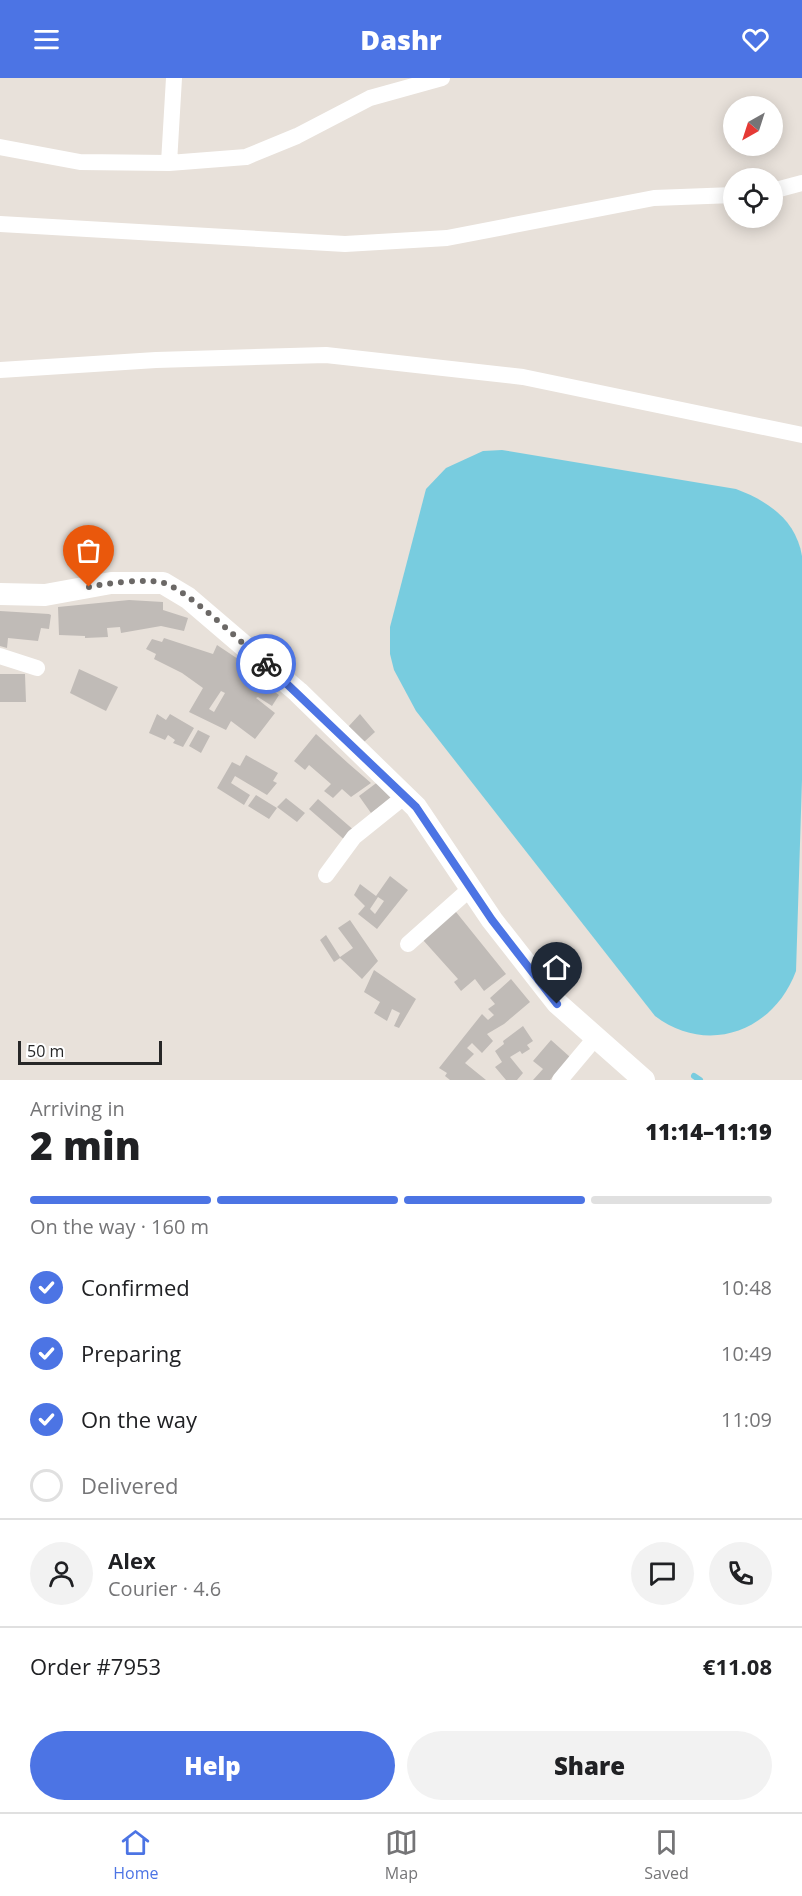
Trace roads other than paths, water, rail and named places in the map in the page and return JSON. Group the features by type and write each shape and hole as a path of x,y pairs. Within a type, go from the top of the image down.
{"main road":[{"path":"0,594 45,595 111,583 163,583 188,598 298,692 416,807 471,888 557,1004 644,1080"}],"street":[{"path":"169,163 174,78"},
{"path":"0,147 80,162 169,163 246,157 297,135 370,98 442,78"},
{"path":"783,188 802,183"},
{"path":"0,224 345,244 447,238 654,198 723,195"},
{"path":"0,370 156,360 326,355 523,377 802,435"},
{"path":"0,656 36,668"},
{"path":"326,875 354,837 405,796"},
{"path":"408,944 471,888"},
{"path":"560,1080 596,1037"}],"water":[{"path":"502,450 736,489 759,499 779,514 794,532 799,543 802,556 802,780 796,971 786,992 772,1009 756,1022 737,1031 717,1035 696,1034 675,1028 655,1016 416,711 394,670 390,654 390,627 426,489 446,468 483,451"}],"waterway":[{"path":"694,1076 700,1080"}]}
